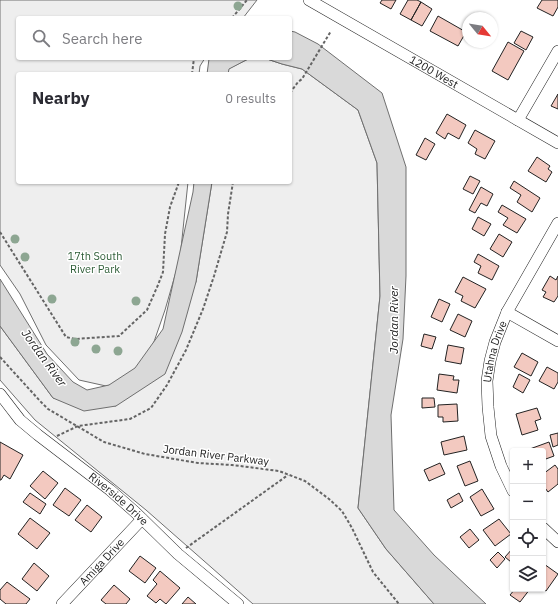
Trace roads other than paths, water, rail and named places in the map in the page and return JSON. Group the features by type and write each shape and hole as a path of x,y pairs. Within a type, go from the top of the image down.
{"street":[{"name":"1200 West","path":"309,0 558,143"},
{"path":"518,120 558,51"},
{"name":"Utahna Drive","path":"510,485 501,466 491,436 487,381 490,361 495,342 507,312 558,223"},
{"path":"507,312 558,341"},
{"name":"Riverside Drive","path":"0,394 20,420 110,490 178,554 238,604"},
{"name":"Amiga Drive","path":"62,604 142,519"},
{"path":"546,531 558,542"}],"water":[{"name":"Jordan River","path":"292,31 295,32 318,44 382,93 406,167 406,276 403,339 391,415 394,510 434,555 486,604 434,604 386,549 358,508 380,296 377,163 358,110 302,69 270,60 292,60"},
{"path":"209,60 246,60 229,69 228,72 207,72"},
{"name":"Jordan River","path":"194,184 212,184 196,282 182,332 165,374 116,406 84,411 53,398 0,326 0,279 47,354 73,382 87,390 109,385 135,368 163,329"}],"park label":[{"name":"17th South River Park","path":"95,262"}]}
